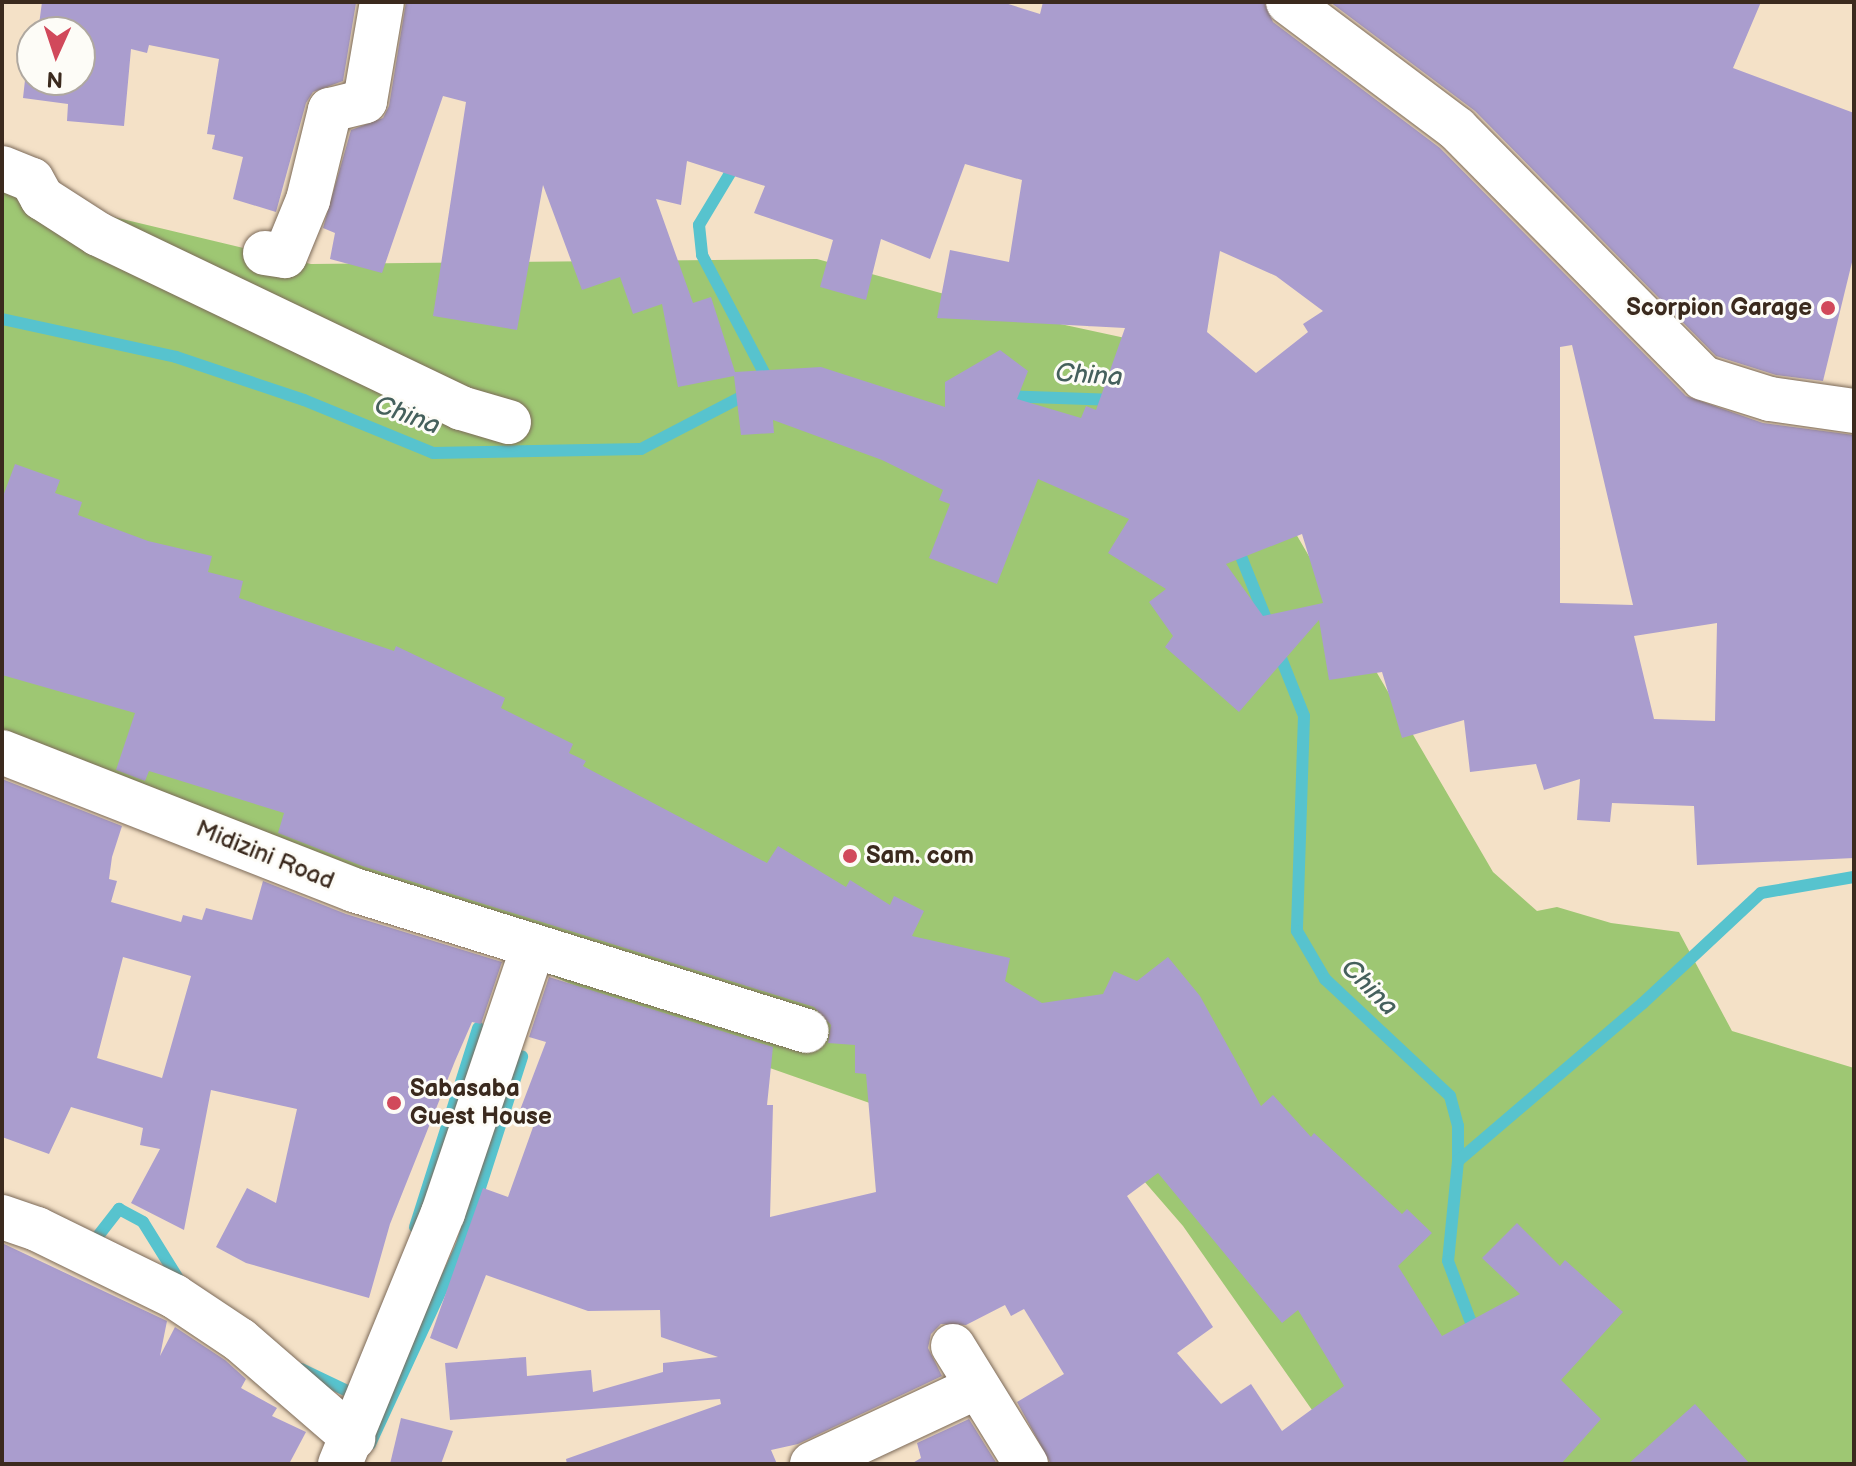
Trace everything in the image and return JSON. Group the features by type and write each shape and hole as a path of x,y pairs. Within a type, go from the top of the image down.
{"street":[{"path":"265,253 285,256 308,200 330,110 365,101 382,2"},
{"path":"1288,2 1457,129 1703,378 1770,399 1854,411"},
{"path":"2,168 32,180 42,198 98,234 461,408 509,422"},
{"name":"Midizini Road","path":"2,752 354,890 807,1031"},
{"path":"2,1217 37,1229 174,1296 240,1340 346,1451 443,1213 533,947"},
{"path":"953,1346 975,1388 1026,1464"},
{"path":"812,1464 975,1388"}],"green space":[{"path":"2,164 97,213 311,264 817,259 1028,317 1190,352 1493,872 1537,911 1557,907 1611,923 1679,932 1732,1031 1854,1068 1854,1464 1332,1464 1319,1420 1183,1226 1104,1135 901,1114 724,1052 2,732"}],"building":[{"path":"42,2 356,3 343,81 313,92 306,103 276,212 233,199 243,157 212,149 215,135 207,134 219,59 149,45 147,53 131,49 124,126 67,121 68,104 23,96 96,96 96,16 40,16"},
{"path":"406,2 1002,2 1040,14 1043,2 1264,2 1273,22 1440,148 1686,396 1763,423 1854,435 1854,858 1697,865 1694,806 1612,803 1610,822 1577,820 1580,779 1544,790 1536,764 1470,772 1464,720 1402,738 1382,672 1329,680 1319,620 1239,712 1165,647 1173,636 1149,602 1166,589 1108,553 1129,519 1038,479 997,584 929,558 950,504 939,500 943,490 882,460 773,420 774,433 741,435 734,376 678,387 662,304 633,314 620,277 582,290 543,185 517,330 433,316 466,102 443,96 382,273 330,259 335,233 323,228 351,130 383,118 389,106","holes":["687,161 765,186 754,213 833,240 820,287 866,300 881,239 930,259 965,164 1022,180 1009,262 950,250 937,318 1125,328 1096,410 1086,406 1081,418 1017,399 1028,371 1000,350 945,382 945,407 821,367 735,372 711,297 693,303 656,199 681,205","1220,251 1276,276 1323,311 1303,324 1308,332 1256,373 1207,332","1572,345 1633,605 1560,603 1560,347","1302,534 1323,603 1263,616 1226,564","1717,623 1715,721 1654,719 1634,636"]},
{"path":"1330,2 1761,2 1733,68 1854,113 1854,254 1823,381 1776,375 1716,356 1475,111"},
{"path":"15,464 60,480 55,493 82,502 78,515 148,541 212,556 208,572 243,581 239,598 394,651 396,646 505,698 501,708 573,744 569,753 586,761 583,766 767,863 778,846 846,887 850,880 890,905 894,896 924,911 912,936 1010,958 1005,981 1042,1003 1103,994 1114,971 1137,981 1168,957 1200,996 1261,1106 1273,1095 1311,1137 1314,1133 1402,1214 1407,1209 1432,1233 1398,1266 1442,1336 1520,1294 1482,1258 1517,1223 1560,1266 1565,1260 1623,1312 1561,1380 1601,1419 1561,1464 1051,1464 1017,1402 1064,1374 1024,1309 1011,1316 1005,1305 966,1325 941,1324 931,1334 928,1348 942,1376 798,1444 771,1450 777,1464 567,1464 566,1459 721,1404 720,1399 450,1420 445,1363 526,1357 527,1376 591,1370 593,1392 663,1372 663,1363 718,1357 661,1337 660,1310 588,1311 486,1275 457,1349 430,1338 483,1188 508,1197 537,1116 520,1110 546,1042 529,1037 549,977 773,1047 767,1105 773,1105 770,1217 876,1192 866,1074 855,1073 855,1045 828,1043 831,1025 814,1007 362,866 278,833 284,813 149,771 145,781 116,770 135,713 2,675 2,499","holes":["1158,1173 1282,1323 1298,1310 1344,1386 1282,1431 1251,1384 1221,1404 1177,1353 1213,1327 1127,1196"]},
{"path":"2,779 122,826 112,857 109,879 117,881 111,902 181,922 183,915 202,920 206,908 252,920 263,881 346,914 502,962 481,1024 472,1022 390,1224 369,1298 246,1263 216,1247 247,1188 276,1203 297,1109 211,1090 184,1230 131,1203 160,1149 140,1145 143,1128 71,1107 49,1154 2,1137","holes":["123,957 191,976 162,1078 97,1058"]},
{"path":"2,1243 167,1321 160,1356 175,1327 225,1360 246,1379 241,1388 277,1408 272,1416 306,1432 289,1464 2,1464"},
{"path":"1695,1404 1750,1464 1628,1464"},
{"path":"401,1418 453,1431 441,1464 390,1464"},
{"path":"969,1419 997,1464 911,1464 921,1458 917,1443"}],"waterway":[{"path":"738,160 699,225 702,255 769,382"},
{"name":"China","path":"2,319 176,357 304,400 433,453 641,449 751,392"},
{"name":"China","path":"1003,396 1116,400"},
{"name":"China","path":"1236,544 1271,631"},
{"name":"China","path":"1277,648 1304,716 1297,931 1325,979 1450,1096 1458,1126 1458,1161 1448,1261 1476,1336"},
{"path":"1458,1161 1643,1003 1761,893 1854,877"},
{"path":"415,1227 478,1028"},
{"path":"370,1444 461,1247 522,1057"},
{"path":"91,1245 119,1209 143,1222 182,1285"},
{"path":"301,1369 360,1397"}],"place":[{"name":"Scorpion Garage","path":"1828,308"},
{"name":"Sam. com","path":"850,856"},
{"name":"Sabasaba Guest House","path":"394,1103"}]}
